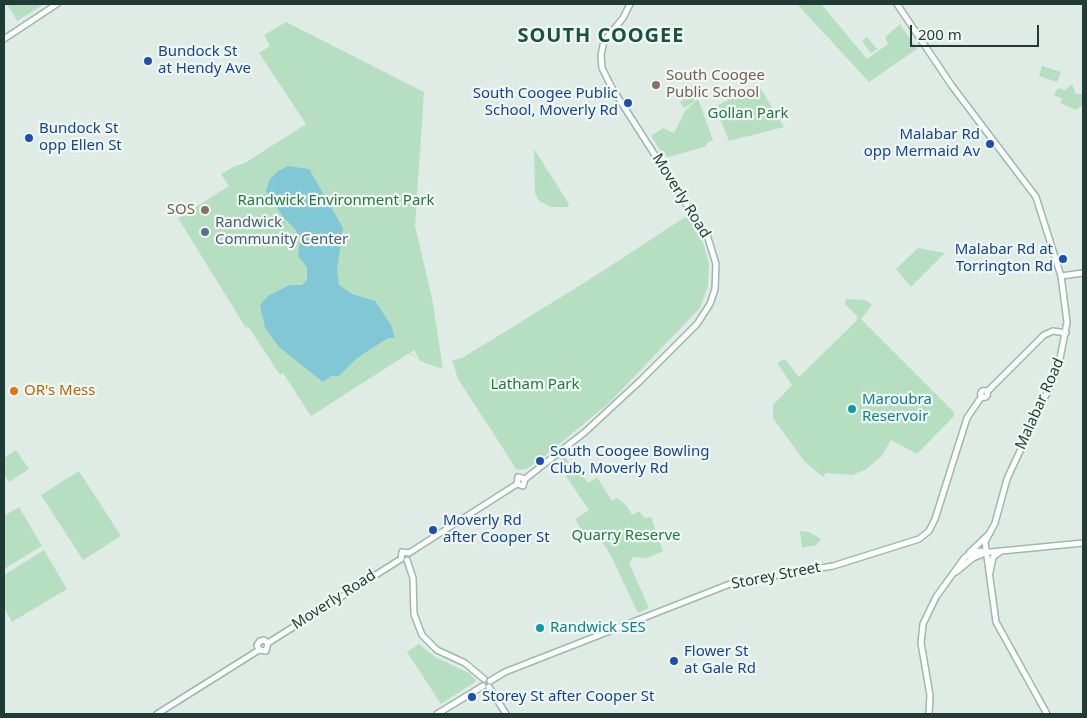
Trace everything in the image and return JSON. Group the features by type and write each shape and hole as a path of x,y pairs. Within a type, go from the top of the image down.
{"street":[{"path":"4,38 57,4"},
{"name":"Moverly Road","path":"268,643 401,559 401,552 409,553 516,484 524,486 525,479 585,432 653,368 701,319 710,304 715,289 716,264 708,238 612,88 602,68 601,55 604,41 623,18 630,4"},
{"name":"Malabar Road","path":"897,4 952,86 1036,197 1061,276 1068,316 1056,375 1007,479 991,533 985,542 998,626 1047,714"},
{"path":"1061,276 1083,273"},
{"name":"Storey Street","path":"488,682 505,672 735,582 833,566 919,539 929,531 936,519 967,418 982,396 982,391 987,392 1044,335 1054,331 1066,333"},
{"path":"929,714 930,695 921,643 922,630 930,606 965,557 984,536 991,533"},
{"path":"956,572 973,558 986,553 1083,543"},
{"path":"965,557 978,551 986,553"},
{"path":"989,576 993,557 1000,552"},
{"path":"409,553 407,560 414,578 414,614 422,635 440,652 465,663 488,682 506,714"},
{"path":"401,559 407,560"},
{"path":"157,714 258,650 266,651 268,643 264,640 260,641 257,645 258,650"},
{"path":"437,714 488,682"}],"green space":[{"path":"7,4 44,4 17,21"},
{"path":"797,4 821,4 867,59 888,44 885,37 900,24 917,49 869,82"},
{"name":"Randwick Environment Park","path":"286,22 424,92 415,226 432,298 443,369 420,361 414,350 410,353 414,355 418,361 413,355 408,354 311,416 283,373 280,375 248,326 246,328 178,218 229,186 221,174 245,163 306,124 259,53 270,46 264,35"},
{"path":"867,37 877,49 871,53 862,41"},
{"path":"1042,66 1061,72 1057,82 1039,76"},
{"name":"Gollan Park","path":"758,84 784,127 729,141 715,107"},
{"path":"1072,84 1076,94 1083,94 1083,105 1076,110 1060,103 1062,99 1054,95 1058,88 1065,90"},
{"path":"691,94 695,101 684,108 680,102"},
{"path":"698,99 713,140 706,144 707,146 669,157 663,155 651,136 663,128 674,133 685,111"},
{"path":"534,149 569,204 568,207 550,207 538,200 535,193"},
{"name":"Latham Park","path":"687,216 703,242 709,264 708,286 700,308 609,403 540,460 526,469 517,470 458,379 452,360 462,358 584,283"},
{"path":"918,248 945,253 911,287 896,269"},
{"path":"846,299 866,300 872,305 861,319 954,412 954,416 917,454 891,440 882,456 865,470 852,475 826,473 823,477 804,461 773,418 773,405 792,385 777,363 785,359 799,377 857,320 857,316 845,304"},
{"path":"16,450 29,469 9,482 4,473 4,458"},
{"name":"Quarry Reserve","path":"565,457 577,473 580,472 588,483 597,477 612,501 617,498 627,506 632,515 639,511 645,518 651,517 663,551 647,558 633,557 629,563 649,608 638,613 611,556 597,534 587,540 575,519 589,510 557,463"},
{"path":"79,471 121,536 83,560 41,495"},
{"path":"19,507 42,546 4,569 4,516"},
{"path":"800,531 809,532 821,539 817,545 802,548"},
{"path":"44,550 67,589 12,622 4,608 4,575"},
{"path":"419,644 435,657 469,673 476,680 475,682 441,704 407,652"}],"water":[{"path":"288,166 309,169 343,228 337,270 339,285 352,294 375,301 391,325 395,338 388,338 357,358 339,376 331,376 323,382 279,347 265,328 260,305 269,295 290,285 302,285 307,280 307,267 298,256 300,240 295,229 283,217 266,191 270,179 278,171"}],"place":[{"name":"Bundock St at Hendy Ave","path":"148,61"},
{"name":"South Coogee Public School","path":"656,85"},
{"name":"South Coogee Public School, Moverly Rd","path":"628,103"},
{"name":"Bundock St opp Ellen St","path":"29,138"},
{"name":"Malabar Rd opp Mermaid Av","path":"990,144"},
{"name":"SOS","path":"205,210"},
{"name":"Randwick Community Center","path":"205,232"},
{"name":"Malabar Rd at Torrington Rd","path":"1063,259"},
{"name":"OR's Mess","path":"14,391"},
{"name":"Maroubra Reservoir","path":"852,409"},
{"name":"South Coogee Bowling Club, Moverly Rd","path":"540,461"},
{"name":"Moverly Rd after Cooper St","path":"433,530"},
{"name":"Randwick SES","path":"540,628"},
{"name":"Flower St at Gale Rd","path":"674,661"},
{"name":"Storey St after Cooper St","path":"472,697"}],"district":[{"name":"SOUTH COOGEE","path":"601,36"}]}
